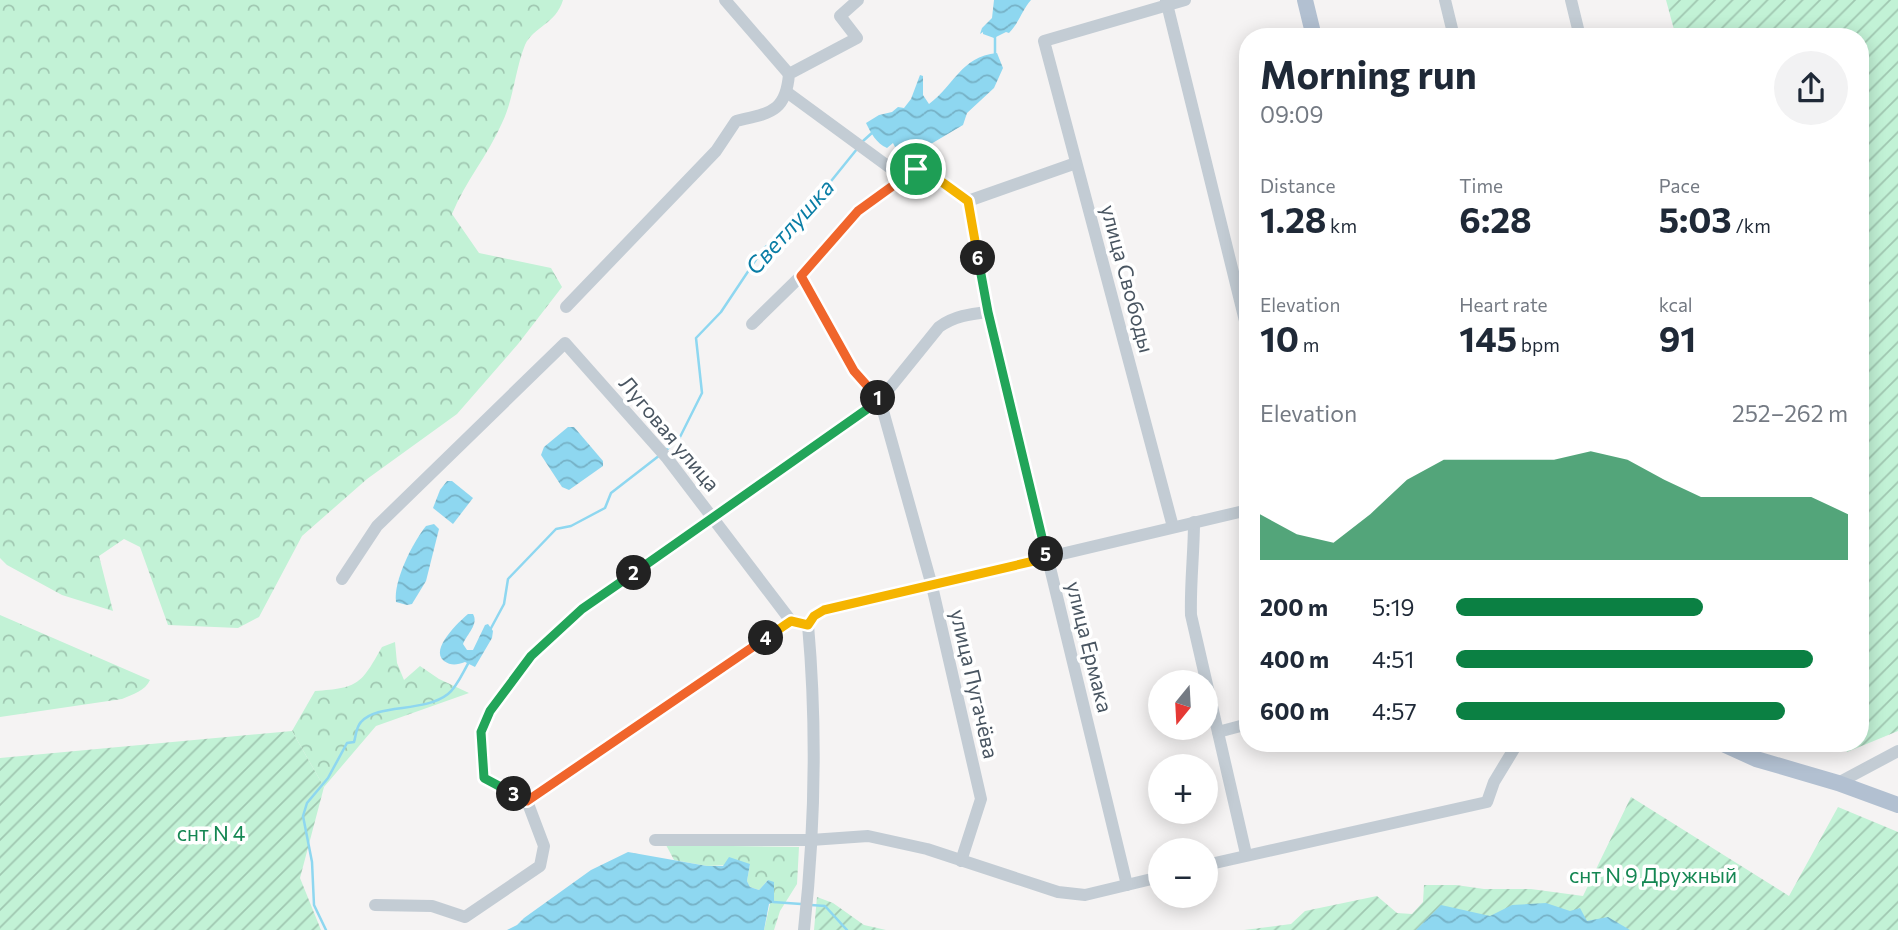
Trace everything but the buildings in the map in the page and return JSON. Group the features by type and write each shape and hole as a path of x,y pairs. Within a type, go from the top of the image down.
{"main road":[{"path":"1306,0 1312,28"},
{"path":"1757,752 1898,805"}],"street":[{"path":"566,307 716,151 736,121 772,112 788,93 789,74 724,0"},
{"path":"789,74 857,38 840,16 858,0"},
{"path":"1185,0 1167,2 1239,296"},
{"path":"1445,0 1452,28"},
{"path":"1572,0 1578,28"},
{"name":"улица Свободы","path":"1167,2 1044,41 1174,527"},
{"path":"788,93 904,178"},
{"path":"752,324 801,276 858,211 916,169 935,177 968,201 1076,163"},
{"name":"улица Ермака","path":"968,201 988,312 1127,885"},
{"name":"улица Пугачёва","path":"801,276 854,371 880,400 932,586 981,799 961,861"},
{"path":"375,905 432,906 465,917 540,866 544,846 527,801 484,778 481,732 490,711 531,656 582,609 880,400 939,327 966,314 988,312"},
{"name":"Луговая улица","path":"342,579 377,526 565,343 667,458 791,621"},
{"path":"804,930 809,889 814,725 808,625 814,616 824,610 1239,512"},
{"path":"1194,522 1191,615 1204,670"},
{"path":"527,801 791,621 808,625"},
{"path":"1239,726 1218,732 1246,854"},
{"path":"1838,783 1898,751"},
{"path":"1218,862 1486,802 1494,782 1512,752"},
{"path":"655,840 811,840 868,836 927,849 1058,892 1085,895 1148,880"}],"green space":[{"path":"0,0 563,0 555,15 533,34 525,45 502,123 452,214 479,253 551,268 562,287 518,344 457,414 367,479 302,536 259,617 238,628 168,625 140,547 124,539 99,556 113,611 62,595 7,565 0,558"},
{"path":"1666,0 1898,0 1898,731 1869,743 1869,28 1674,28"},
{"path":"0,615 150,680 142,690 122,699 0,717"},
{"path":"395,642 397,663 404,680 420,666 439,679 469,693 376,726 324,787 292,731 315,691 341,688 357,682 369,669 382,647"},
{"name":"снт N 4","path":"292,731 324,787 300,878 321,930 0,930 0,758"},
{"name":"снт N 9 Дружный","path":"1631,797 1789,896 1838,807 1898,832 1898,930 1244,930 1291,924 1305,911 1377,896 1397,913 1412,914 1423,902 1424,885 1531,889 1583,896"},
{"path":"666,845 799,847 797,884 780,911 774,930 764,930 770,904 768,880 759,890 750,887 747,881 750,864 707,866 674,860"},
{"path":"817,897 833,903 864,925 886,930 814,930"}],"water":[{"path":"994,0 1031,0 1009,33 994,38 983,32 980,34 992,18"},
{"path":"997,53 1003,68 994,88 967,113 963,125 919,151 912,148 905,150 903,145 895,147 893,143 887,148 872,134 866,123 898,107 904,108 911,99 920,75 923,76 923,95 929,104 974,60"},
{"path":"568,427 574,427 603,461 603,466 569,490 562,487 541,455 544,447"},
{"path":"447,481 452,481 473,498 453,524 433,508"},
{"path":"434,524 439,529 426,581 412,604 396,602 401,573 410,552 426,526"},
{"path":"468,614 473,614 475,622 463,644 467,650 473,650 485,625 488,624 493,631 492,638 475,667 465,662 449,664 440,656 440,650 447,636"},
{"path":"628,852 707,866 723,866 729,857 750,864 747,881 750,887 759,890 768,880 774,882 774,902 769,904 764,930 507,930 591,870"},
{"path":"1546,903 1570,911 1580,908 1587,921 1608,917 1630,930 1416,930 1441,905 1490,916 1512,905"}],"waterway":[{"name":"Светлушка","path":"995,35 995,56"},
{"name":"Светлушка","path":"863,141 873,132"},
{"name":"Светлушка","path":"665,451 679,439 702,393 696,338 721,312 763,249 798,222 857,149"},
{"name":"Светлушка","path":"490,630 504,604 508,579 556,529 571,526 605,508 611,493 660,455"},
{"name":"Светлушка","path":"326,930 314,905 312,862 303,816 307,803 328,778 347,743 354,742 361,722 378,712 438,700 454,687 469,662"},
{"name":"Светлушка","path":"773,902 801,904"},
{"name":"Светлушка","path":"811,905 825,906 847,930"}],"route":[{"path":"916,169 935,177 968,201 988,312 1047,558 824,610 814,616 808,625 791,621 527,801 484,778 481,732 490,711 531,656 582,609 822,438 880,400 854,371 801,276 858,211 916,169"}]}
